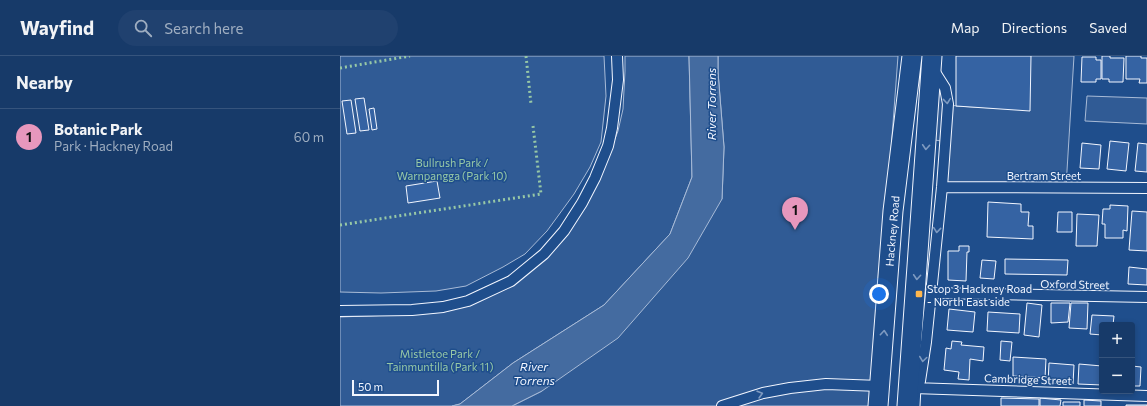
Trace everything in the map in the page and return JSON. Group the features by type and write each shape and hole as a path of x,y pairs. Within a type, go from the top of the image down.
{"highway":[{"name":"Hackney Road","path":"878,406 893,211 912,56"},
{"path":"910,79 929,59"},
{"path":"911,394 929,59"},
{"path":"892,238 919,240"}],"street":[{"path":"340,311 412,310 442,307 468,301 511,281 544,254 564,231 582,203 595,178 608,146 612,128 618,80 617,56"},
{"path":"911,394 920,381 926,342 942,187 948,104 945,88 929,59"},
{"name":"Bertram Street","path":"942,187 1147,188"},
{"name":"Oxford Street","path":"931,293 1147,297"},
{"path":"722,406 763,393 790,388 826,384 880,386"},
{"name":"Cambridge Street","path":"911,394 1147,396"}],"lane":[{"path":"911,394 917,406"}],"shaded area":[{"name":"Bullrush Park / Warnpangga (Park 10)","path":"340,56 604,56 606,96 601,142 590,167 574,194 547,231 525,254 503,267 466,286 436,291 381,293 340,292"},
{"name":"Mistletoe Park / Tainmuntilla (Park 11)","path":"625,56 689,56 692,177 670,234 604,305 513,363 460,404 452,406 340,406 340,317 444,312 471,304 492,295 531,271 599,180 618,131 623,109"},
{"path":"718,56 898,56 872,406 512,406 542,391 722,199 724,147"},
{"path":"1031,56 1074,56 1066,187 942,187 948,104 956,106 992,108"},
{"path":"938,85 943,100 941,141 935,140"},
{"path":"1087,96 1147,98 1147,124 1085,121"}],"water":[{"name":"River Torrens","path":"689,56 718,56 724,147 722,199 688,258 618,338 542,391 512,406 452,406 460,404 513,363 604,305 670,234 692,177"}],"building":[{"path":"956,56 1031,56 1030,111 956,106"},
{"path":"1102,56 1110,56 1110,58 1124,58 1123,82 1109,82 1109,79 1102,79"},
{"path":"1126,56 1141,56 1141,58 1147,58 1147,83 1139,83 1140,79 1126,79"},
{"path":"1082,57 1096,57 1096,60 1101,60 1101,79 1096,79 1096,82 1081,82"},
{"path":"364,98 369,130 360,131 355,99"},
{"path":"351,100 356,133 347,134 342,101"},
{"path":"374,108 377,129 372,130 369,109"},
{"path":"1110,141 1129,143 1126,171 1107,169"},
{"path":"1082,143 1101,145 1099,169 1080,168"},
{"path":"1138,143 1147,144 1147,172 1135,171"},
{"path":"437,181 440,198 408,203 406,186"},
{"path":"988,202 1021,204 1021,212 1029,212 1028,226 1033,226 1033,239 987,237"},
{"path":"1110,205 1128,206 1127,231 1123,230 1123,238 1105,238 1105,224 1102,224 1103,209 1110,209"},
{"path":"1132,211 1147,212 1147,251 1129,250"},
{"path":"1058,212 1072,212 1072,232 1057,232"},
{"path":"1077,214 1099,215 1097,246 1076,246"},
{"path":"959,246 969,246 969,252 967,252 966,281 948,280 948,251 959,251"},
{"path":"1005,259 1068,260 1067,275 1005,274"},
{"path":"982,260 996,261 994,279 980,278"},
{"path":"1129,267 1147,269 1147,285 1128,284"},
{"path":"1027,303 1042,305 1039,337 1024,335"},
{"path":"1051,303 1070,303 1068,322 1051,323"},
{"path":"1071,303 1088,303 1087,329 1069,328"},
{"path":"949,309 975,312 973,332 947,330"},
{"path":"988,312 1020,314 1019,333 987,331"},
{"path":"1092,315 1114,316 1113,322 1099,322 1099,335 1090,334"},
{"path":"952,341 962,342 961,345 984,347 983,361 970,359 969,380 958,379 959,372 944,370 946,348 951,349"},
{"path":"1001,341 1012,342 1010,361 1000,360"},
{"path":"1013,357 1046,359 1045,378 1013,376"},
{"path":"1049,363 1074,365 1073,384 1048,383"},
{"path":"1079,364 1099,366 1099,385 1078,384"},
{"path":"1135,366 1141,367 1140,386 1135,386"},
{"path":"1001,398 1039,399 1039,406 1001,406"},
{"path":"1040,398 1061,400 1060,406 1040,406"},
{"path":"1084,400 1101,401 1101,406 1084,406"},
{"path":"1063,402 1080,402 1080,406 1063,406"},
{"path":"1147,405 1147,406 1126,406"}],"hedge":[{"path":"340,68 410,56"},
{"path":"526,56 531,104"},
{"path":"340,225 541,194 533,126"}],"place":[{"name":"Botanic Park","path":"795,230"},
{"name":"Stop 3 Hackney Road - North East side","path":"919,294"}]}
